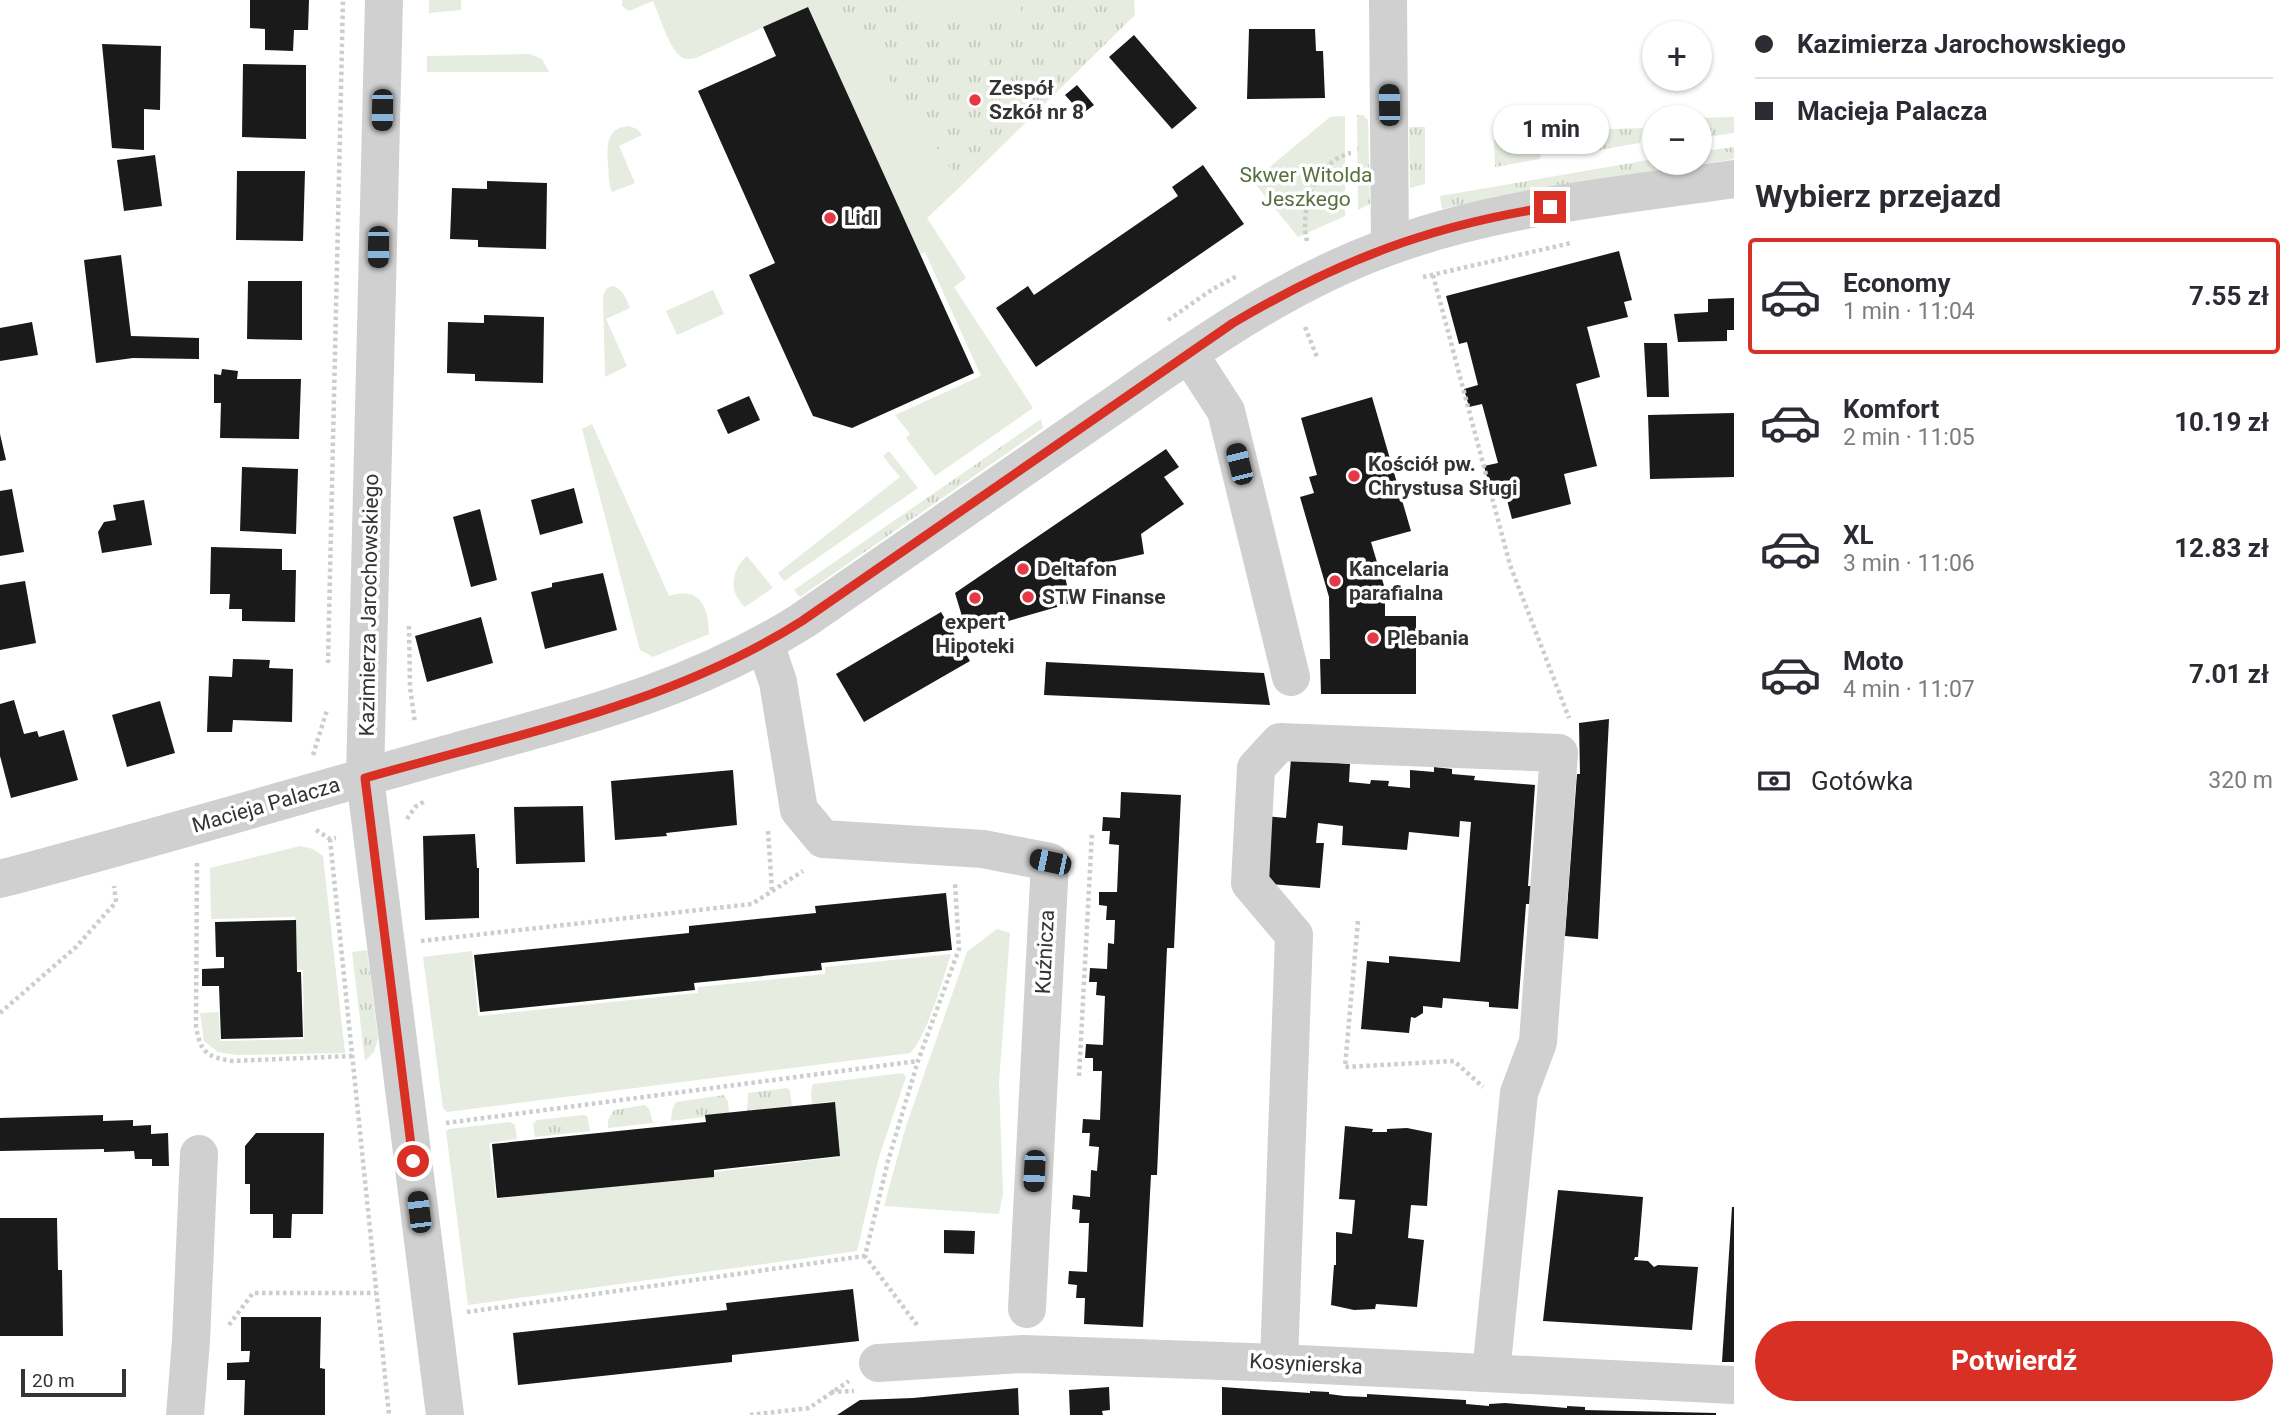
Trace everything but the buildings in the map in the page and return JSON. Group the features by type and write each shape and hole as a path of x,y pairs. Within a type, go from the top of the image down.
{"street":[{"name":"Kazimierza Jarochowskiego","path":"384,0 365,778 444,1415"},
{"path":"1388,0 1390,246"},
{"name":"Macieja Palacza","path":"0,879 365,778 646,697 685,682 765,644 1233,323 1317,277 1390,246 1438,230 1489,218 1734,179"},
{"path":"1189,354 1226,411 1292,677"},
{"name":"Kuźnicza","path":"765,644 778,682 799,810 822,839 983,849 1050,862 1027,1309"},
{"path":"1279,1363 1294,934 1250,883 1256,768 1280,742 1559,752 1538,1042 1518,1093 1490,1373"},
{"path":"185,1415 199,1154"},
{"name":"Kosynierska","path":"878,1363 1023,1354 1279,1363 1734,1385"}],"path":[{"path":"327,673 343,0"},
{"path":"1307,240 1304,227 1306,205 1317,180 1329,163 1340,155 1351,153"},
{"path":"1300,243 1318,236"},
{"path":"1420,278 1581,240"},
{"path":"1156,327 1213,289 1248,271"},
{"path":"1433,275 1510,565 1570,715 1566,739 1554,752"},
{"path":"1304,327 1317,357"},
{"path":"312,751 327,714 327,701"},
{"path":"300,755 423,721"},
{"path":"1079,1083 1092,832"},
{"path":"330,839 389,1415"},
{"path":"197,863 195,1026 204,1051 215,1058 232,1061 352,1056"},
{"path":"415,942 752,904 801,871 815,872"},
{"path":"865,1256 888,1161 918,1061 959,949 954,879"},
{"path":"0,1013 84,938 116,902 114,886"},
{"path":"1358,921 1345,1067 1454,1061 1492,1094"},
{"path":"438,1124 918,1061"},
{"path":"462,1312 865,1256"},
{"path":"865,1256 920,1329"},
{"path":"226,1329 253,1293 376,1293"},
{"path":"750,1415 809,1408 830,1392"}],"green space":[{"path":"429,0 461,0 461,10 429,13"},
{"path":"622,0 833,0 962,185 927,218 966,278 954,287 1033,408 935,476 906,438 910,434 895,415 981,376 925,252 920,254 808,7 696,58 688,59 680,56 672,46 653,1 629,11 622,6"},
{"name":"Zespół Szkół nr 8","path":"833,0 1134,0 1135,15 962,185"},
{"path":"926,0 1021,0 1021,17 926,16"},
{"path":"530,54 542,59 549,72 427,72 427,56"},
{"path":"1357,115 1363,115 1368,120 1370,204 1358,210"},
{"name":"Skwer Witolda Jeszkego","path":"1345,116 1345,216 1298,237 1253,181 1330,117"},
{"path":"1734,117 1734,133 1712,136 1712,118"},
{"path":"629,126 642,135 619,146 635,183 612,192 608,164 610,139 616,130"},
{"path":"1409,127 1425,127 1425,184 1410,188"},
{"path":"1642,128 1640,143 1575,154 1564,131"},
{"path":"1543,138 1540,159 1495,167 1494,140"},
{"path":"1734,147 1734,159 1712,162 1712,150"},
{"path":"1642,161 1642,173 1442,209 1440,196"},
{"path":"612,286 621,291 630,308 606,319 627,366 605,377 603,296 606,289"},
{"path":"713,290 724,314 677,335 666,311"},
{"path":"1041,419 1043,428 800,597 794,590"},
{"path":"592,424 669,596 689,594 695,597 701,601 707,615 709,634 653,657 640,650 582,429"},
{"path":"889,451 918,488 784,581 778,573 900,477 883,456"},
{"path":"747,556 773,588 745,607 736,594 734,581 738,568"},
{"path":"300,846 313,849 323,856 345,1053 237,1055 218,1052 204,1041 200,1013 219,1012 220,1041 304,1039 303,970 296,970 295,917 211,919 210,868"},
{"path":"997,929 1010,933 999,1083 1003,1193 999,1214 884,1206 906,1126 967,952"},
{"path":"367,950 378,1038 374,1052 365,1061 352,952"},
{"path":"472,951 478,1016 698,993 698,987 825,974 825,967 951,954 928,1021 910,1053 447,1112 443,1108 423,957"},
{"path":"903,1073 906,1077 879,1157 857,1251 468,1305 446,1131 449,1129 510,1122 515,1125 517,1139 489,1143 496,1199 838,1157 832,1101 812,1104 813,1084"},
{"path":"787,1088 792,1106 747,1111 748,1093"},
{"path":"724,1095 729,1114 671,1121 676,1102"},
{"path":"645,1105 653,1123 608,1128 608,1120 614,1110"},
{"path":"587,1116 590,1131 535,1137 533,1124 537,1120"}],"place":[{"name":"Zespół Szkół nr 8","path":"975,100"},
{"name":"Lidl","path":"830,218"},
{"name":"Kościół pw. Chrystusa Sługi","path":"1354,476"},
{"name":"Deltafon","path":"1023,569"},
{"name":"Kancelaria parafialna","path":"1335,581"},
{"name":"STW Finanse","path":"1028,597"},
{"name":"expert Hipoteki","path":"975,598"},
{"name":"Plebania","path":"1373,638"}],"route":[{"path":"413,1161 365,778 646,697 733,660 802,621 1233,323 1273,299 1366,255 1438,230 1550,207"}]}
